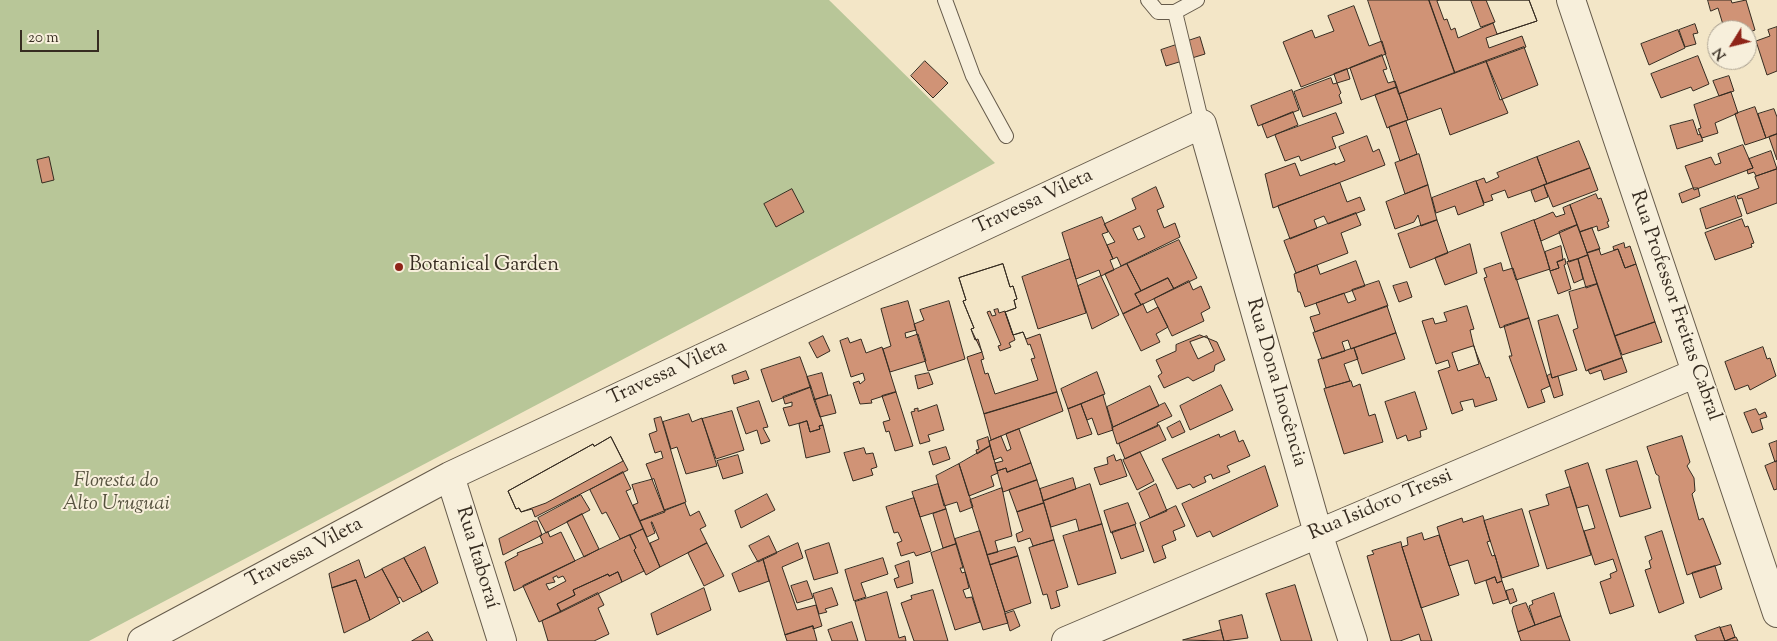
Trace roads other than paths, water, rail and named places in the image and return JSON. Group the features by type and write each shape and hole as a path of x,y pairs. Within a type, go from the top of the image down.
{"street":[{"name":"Rua Professor Freitas Cabral","path":"1571,0 1777,613"},
{"name":"Travessa Vileta","path":"142,641 450,476 1202,124"},
{"name":"Rua Dona Inocência","path":"1202,124 1318,533 1352,641"},
{"name":"Rua Isidoro Tressi","path":"1066,641 1696,373"},
{"name":"Rua Itaboraí","path":"450,476 502,641"}],"lane":[{"path":"945,0 973,76 1006,136"},
{"path":"1148,0 1158,12 1175,12 1197,0"},
{"path":"1175,12 1202,124"}],"place":[{"name":"Botanical Garden","path":"399,267"}],"park label":[{"name":"Floresta do Alto Uruguai","path":"116,494"}]}
